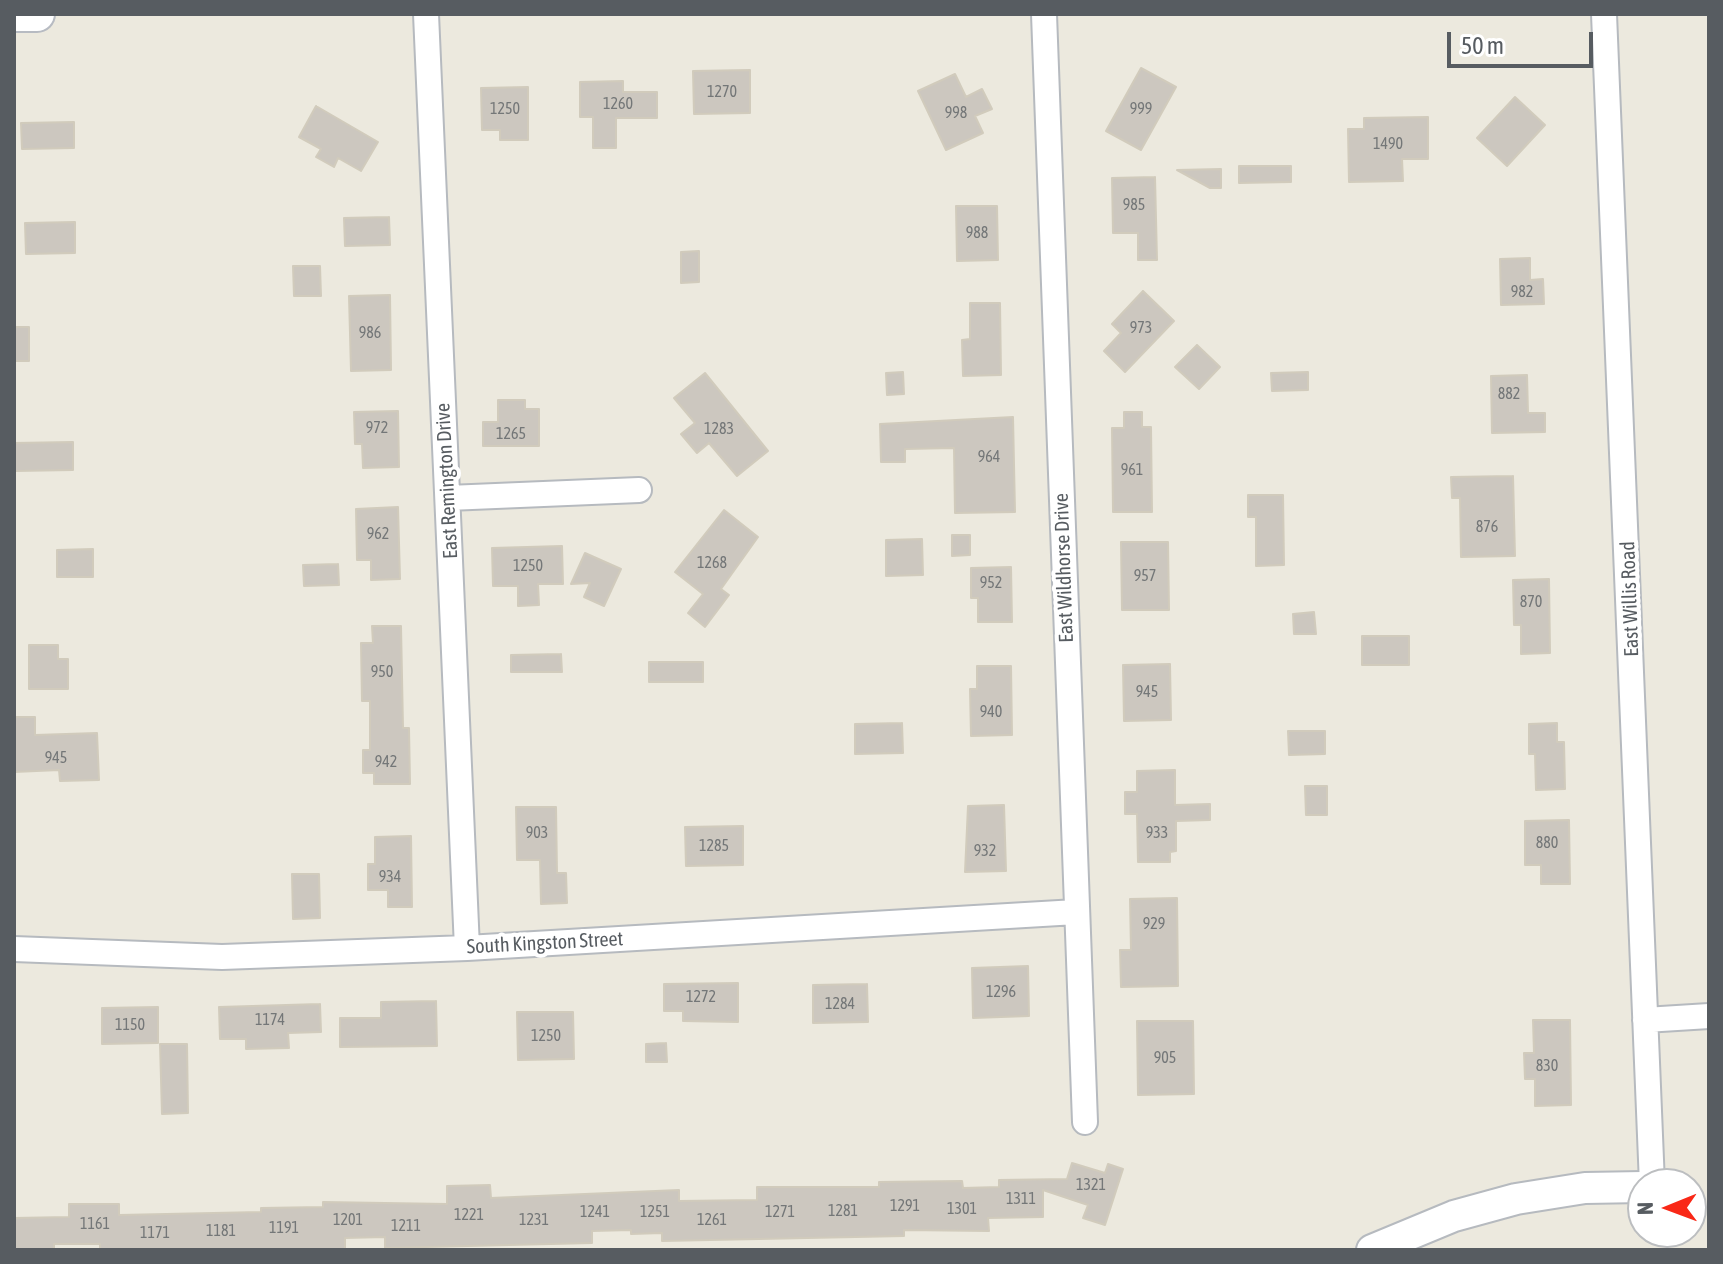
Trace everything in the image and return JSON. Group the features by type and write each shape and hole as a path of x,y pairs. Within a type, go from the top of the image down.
{"main road":[{"path":"14,14 37,14"}],"street":[{"name":"East Remington Drive","path":"426,14 467,948"},
{"name":"East Wildhorse Drive","path":"1044,14 1085,1122"},
{"name":"East Willis Road","path":"1604,14 1651,1168"},
{"path":"448,498 639,490"},
{"name":"South Kingston Street","path":"14,949 222,957 467,948 1076,912"},
{"path":"1645,1020 1709,1016"},
{"path":"1372,1250 1454,1216 1516,1199 1585,1188 1627,1187"}],"building":[{"path":"1141,68 1176,87 1141,150 1106,131"},
{"path":"750,70 750,113 694,114 693,71"},
{"path":"955,74 966,97 982,89 992,109 975,116 983,133 946,150 918,91"},
{"path":"623,81 623,92 657,92 657,118 616,118 616,148 593,148 593,117 580,117 580,82"},
{"path":"528,87 528,140 500,140 500,130 482,130 481,88"},
{"path":"1515,97 1545,125 1507,166 1477,138"},
{"path":"316,106 378,142 361,171 338,158 334,167 316,157 321,149 299,137"},
{"path":"1428,117 1428,159 1402,159 1403,181 1349,182 1348,129 1364,129 1364,118"},
{"path":"74,122 74,148 22,149 21,123"},
{"path":"1239,166 1291,166 1291,182 1239,183"},
{"path":"1221,169 1221,188 1210,188 1177,170"},
{"path":"1155,177 1157,260 1138,260 1138,233 1113,233 1112,178"},
{"path":"956,206 997,206 998,260 957,261"},
{"path":"389,217 390,245 345,246 344,218"},
{"path":"75,222 75,253 26,254 25,223"},
{"path":"699,251 699,282 681,283 681,252"},
{"path":"1530,258 1530,280 1543,279 1544,304 1501,305 1500,259"},
{"path":"293,266 320,266 321,296 294,296"},
{"path":"1143,291 1174,321 1125,372 1104,351 1121,333 1112,324"},
{"path":"390,295 391,370 351,371 349,296"},
{"path":"970,303 1000,303 1001,375 963,376 962,340 970,339"},
{"path":"14,327 29,327 29,361 14,361"},
{"path":"1197,345 1220,367 1199,389 1175,367"},
{"path":"903,372 904,394 887,395 886,373"},
{"path":"1308,372 1308,390 1272,391 1271,373"},
{"path":"705,373 768,451 737,476 709,443 697,453 681,434 695,423 674,398"},
{"path":"1527,375 1528,413 1545,413 1545,432 1492,433 1491,376"},
{"path":"498,400 525,400 525,409 539,409 539,446 483,446 483,422 498,422"},
{"path":"398,411 399,467 363,468 362,444 355,444 354,412"},
{"path":"1124,412 1142,412 1142,427 1151,427 1152,512 1113,512 1112,428 1124,428"},
{"path":"1013,417 1015,512 955,513 954,448 905,449 905,462 881,462 880,424"},
{"path":"73,442 73,470 15,471 14,443"},
{"path":"1513,476 1515,556 1461,557 1460,498 1452,498 1451,477"},
{"path":"1248,495 1283,495 1284,565 1256,566 1256,517 1248,517"},
{"path":"398,507 400,579 371,580 371,560 357,560 356,509"},
{"path":"724,510 758,537 721,589 729,595 705,627 688,613 703,594 675,572"},
{"path":"952,535 970,535 970,555 952,556"},
{"path":"922,539 923,575 886,576 886,540"},
{"path":"1121,542 1168,542 1169,610 1122,610"},
{"path":"562,546 563,584 538,584 539,605 518,606 518,586 493,586 492,548"},
{"path":"93,549 93,577 57,577 57,550"},
{"path":"585,553 621,569 604,606 584,597 590,583 571,584"},
{"path":"338,564 339,585 304,586 303,565"},
{"path":"1011,567 1012,622 978,622 978,598 971,598 971,568"},
{"path":"1549,579 1550,653 1521,654 1521,625 1514,625 1513,580"},
{"path":"1314,612 1316,634 1294,634 1293,614"},
{"path":"372,626 401,626 403,728 409,728 410,784 374,784 374,773 363,773 363,750 370,750 370,701 362,701 361,643 373,643"},
{"path":"1362,636 1409,636 1409,665 1362,665"},
{"path":"29,645 58,645 58,659 68,659 68,689 29,689"},
{"path":"561,654 562,672 511,672 511,655"},
{"path":"649,662 703,662 703,682 649,682"},
{"path":"1170,664 1171,720 1124,721 1123,665"},
{"path":"977,666 1011,666 1012,735 971,736 970,689 977,689"},
{"path":"14,717 35,717 35,735 97,733 99,780 60,781 59,770 14,772"},
{"path":"902,723 903,753 855,754 855,724"},
{"path":"1557,723 1557,742 1564,742 1565,789 1536,790 1535,754 1529,754 1529,724"},
{"path":"1288,731 1325,731 1325,754 1289,755"},
{"path":"1175,770 1175,805 1210,804 1210,820 1176,821 1176,851 1170,852 1170,862 1138,862 1137,814 1125,814 1125,792 1137,792 1137,771"},
{"path":"1305,786 1327,786 1327,815 1306,815"},
{"path":"1004,805 1006,871 965,872 968,806"},
{"path":"516,807 556,807 557,873 566,873 567,903 541,904 540,860 517,860"},
{"path":"1569,820 1570,884 1541,884 1541,865 1525,865 1525,821"},
{"path":"743,826 743,865 686,866 685,827"},
{"path":"411,836 412,907 388,907 388,890 368,890 368,864 375,864 375,837"},
{"path":"292,874 319,874 320,918 293,919"},
{"path":"1177,898 1178,986 1121,987 1120,950 1131,950 1130,899"},
{"path":"1028,966 1029,1016 973,1018 972,968"},
{"path":"738,983 738,1022 683,1021 683,1011 664,1011 664,984"},
{"path":"867,984 868,1022 813,1023 813,985"},
{"path":"436,1001 437,1046 340,1047 340,1018 381,1018 381,1002"},
{"path":"320,1004 321,1032 288,1033 289,1048 246,1049 246,1039 220,1039 219,1007"},
{"path":"158,1007 158,1043 102,1044 102,1008"},
{"path":"517,1012 573,1012 574,1059 518,1060"},
{"path":"1533,1020 1570,1020 1571,1105 1535,1106 1535,1079 1525,1079 1524,1053 1534,1053"},
{"path":"1137,1021 1193,1021 1194,1094 1138,1095"},
{"path":"666,1043 667,1062 646,1062 646,1044"},
{"path":"160,1044 187,1044 188,1113 162,1114"},
{"path":"1072,1163 1105,1173 1108,1164 1123,1169 1105,1225 1083,1218 1088,1205 1043,1190 1043,1217 988,1218 989,1231 904,1230 904,1236 662,1241 662,1233 631,1234 631,1230 592,1231 592,1243 385,1248 385,1237 345,1238 345,1249 100,1250 100,1244 54,1244 54,1250 14,1250 14,1218 69,1217 69,1204 119,1204 119,1215 261,1212 261,1208 323,1207 323,1202 447,1204 447,1186 490,1185 491,1198 679,1190 679,1201 757,1200 757,1187 879,1187 879,1182 962,1181 963,1188 999,1187 999,1180 1067,1179"}]}
